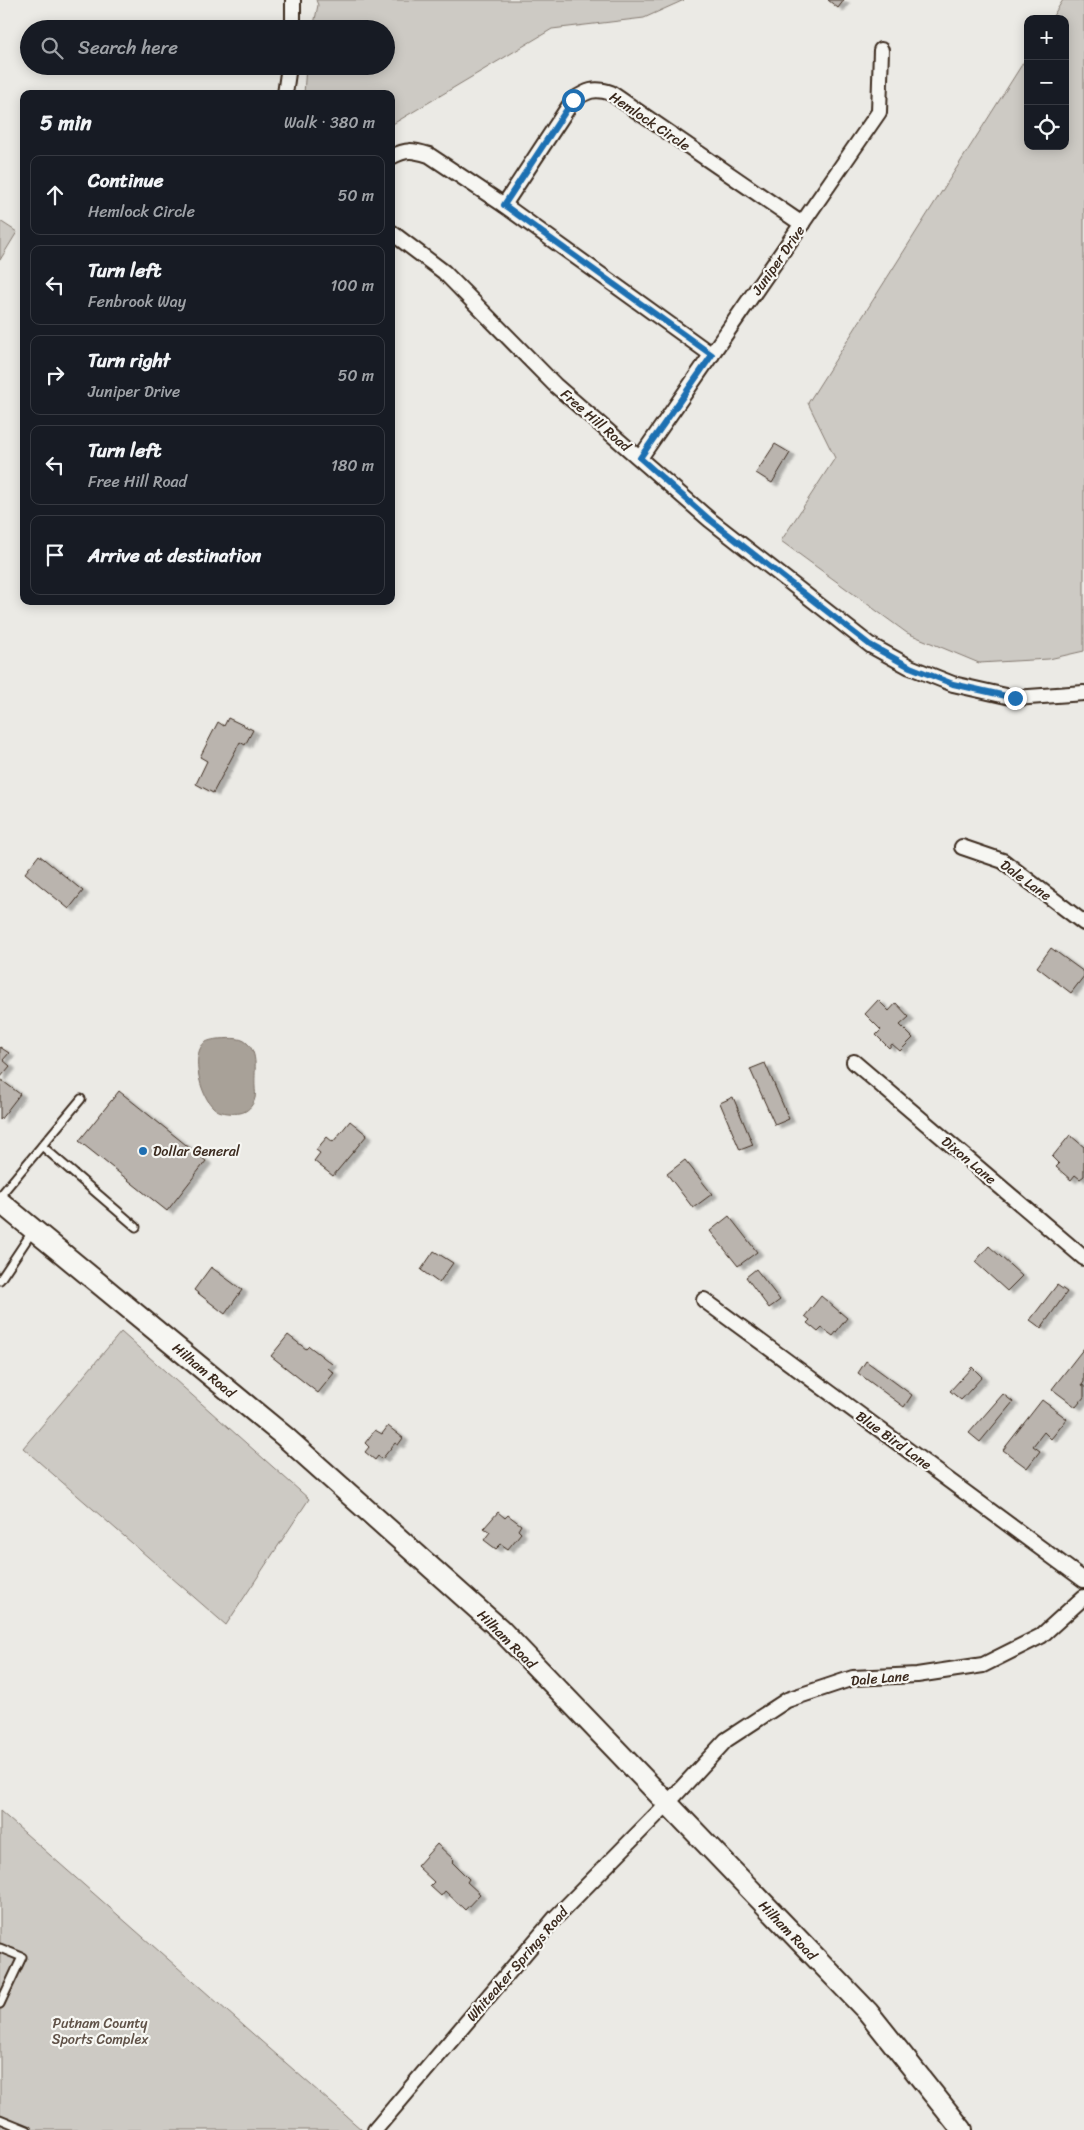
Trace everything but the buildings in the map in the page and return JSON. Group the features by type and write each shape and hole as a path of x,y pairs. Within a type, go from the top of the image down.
{"main road":[{"name":"Hilham Road","path":"0,1202 284,1436 500,1629 666,1804 868,2012 962,2130"}],"street":[{"path":"293,0 293,20"},
{"name":"Juniper Drive","path":"640,458 880,112 881,50"},
{"path":"286,90 288,75"},
{"name":"Hemlock Circle","path":"504,205 573,100 586,92 600,89 611,93 802,224"},
{"path":"395,155 404,151 416,151 428,155 504,205 712,355"},
{"name":"Free Hill Road","path":"395,235 444,272 555,385 710,520 870,645 910,667 953,684 1015,698 1084,692"},
{"name":"Dale Lane","path":"962,847 1002,861 1084,924"},
{"name":"Dixon Lane","path":"854,1062 1084,1258"},
{"name":"Blue Bird Lane","path":"704,1300 1084,1580"},
{"name":"Dale Lane","path":"666,1804 726,1740 787,1700 853,1678 917,1675 983,1664 1041,1636 1084,1597"},
{"name":"Whiteaker Springs Road","path":"375,2130 555,1918 666,1804"}],"lane":[{"path":"0,1196 81,1099"},
{"path":"42,1146 136,1227"},
{"path":"0,1280 34,1229"},
{"path":"0,1948 22,1958 0,2004"},
{"path":"0,2119 26,2130"}],"green space":[{"path":"316,0 684,0 644,18 552,29 395,123 395,90 304,90 305,75 395,75 395,20 315,20 318,5"},
{"path":"1063,0 1084,0 1084,651 1049,659 979,663 907,633 781,541 835,458 808,403 1024,61 1024,150 1069,150 1069,15 1054,15"},
{"path":"0,221 17,232 0,260"},
{"path":"121,1332 309,1499 226,1625 23,1448"},
{"name":"Putnam County Sports Complex","path":"0,1811 362,2130 0,2130"}],"shaded area":[{"path":"217,1039 241,1039 251,1047 253,1052 255,1058 255,1097 251,1106 243,1112 228,1113 217,1110 212,1106 203,1091 198,1071 198,1054 204,1043"}],"place":[{"name":"Dollar General","path":"143,1151"}],"route":[{"path":"573,100 504,205 712,355 640,458 710,520 870,645 910,667 953,684 1015,698"}]}
